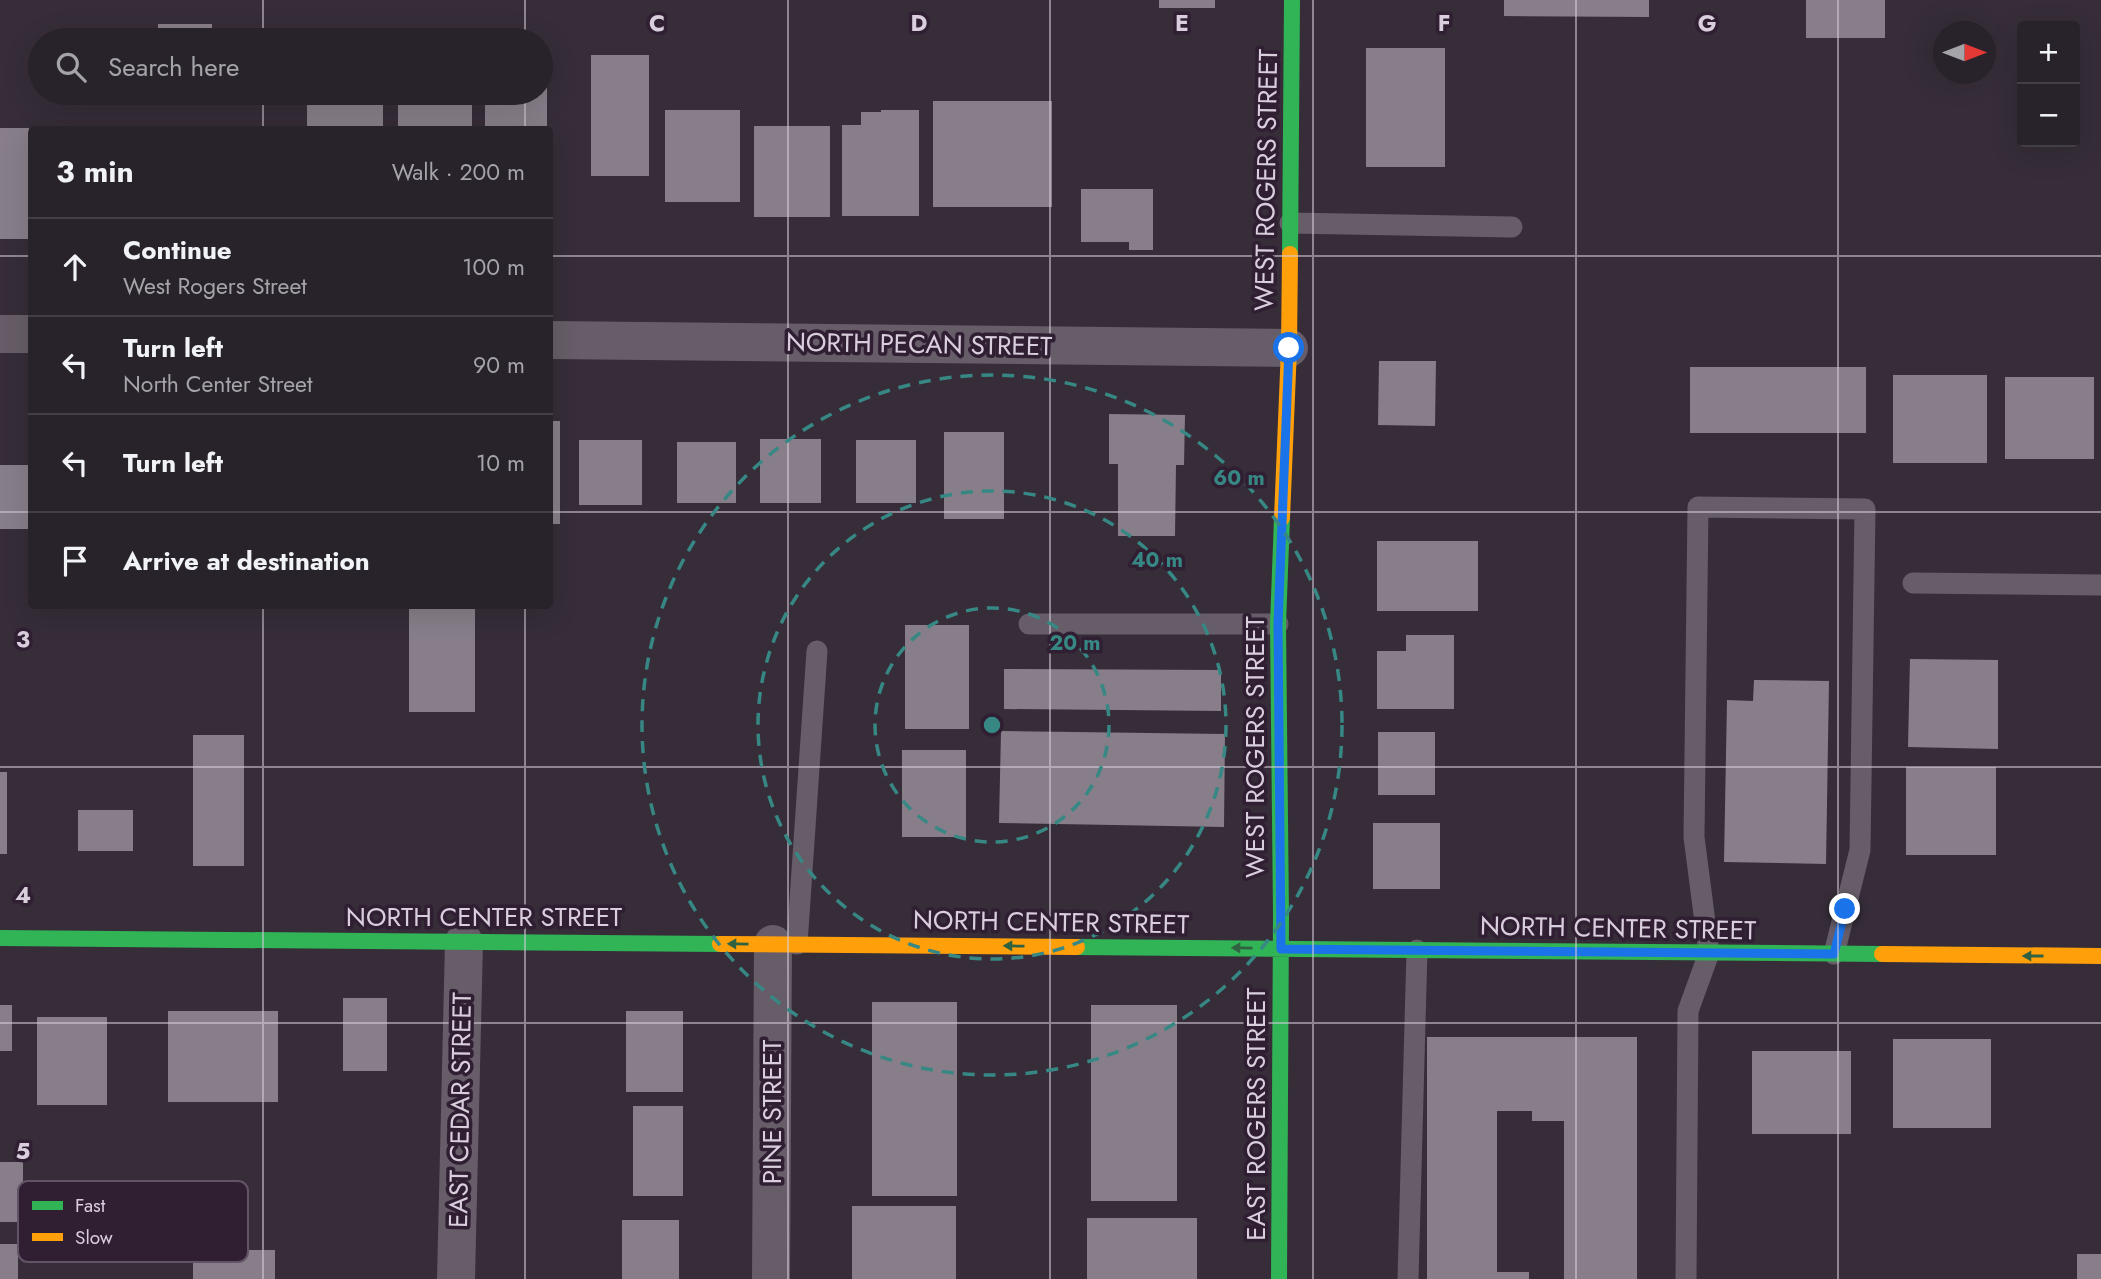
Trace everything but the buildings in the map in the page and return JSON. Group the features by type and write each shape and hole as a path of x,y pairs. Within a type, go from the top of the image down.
{"main road":[{"name":"WEST ROGERS STREET","path":"1281,949 1278,624 1289,348 1292,0"},
{"name":"NORTH CENTER STREET","path":"0,938 2101,956"},
{"name":"EAST ROGERS STREET","path":"1279,1279 1281,949"}],"street":[{"path":"0,334 28,334"},
{"name":"NORTH PECAN STREET","path":"553,340 1289,348"},
{"name":"EAST CEDAR STREET","path":"456,1279 464,942"},
{"name":"PINE STREET","path":"771,1279 785,944"}],"lane":[{"path":"1290,223 1512,227"},
{"path":"1686,1279 1688,1011 1709,953 1694,837 1698,507 1865,509 1860,850 1834,954"},
{"path":"1913,583 2101,585"},
{"path":"1029,624 1278,624"},
{"path":"785,944 817,651"},
{"path":"1409,1279 1417,950"}],"traffic: fast":[{"path":"1290,254 1292,0"},
{"path":"1279,1279 1281,915 1278,624 1282,518"},
{"path":"0,938 720,944"},
{"path":"1077,947 1882,954"}],"traffic: slow":[{"path":"1282,518 1290,254"},
{"path":"720,944 1077,947"},
{"path":"1882,954 2101,956"}],"route":[{"path":"1289,348 1278,624 1281,949 1834,954 1845,909"}]}
